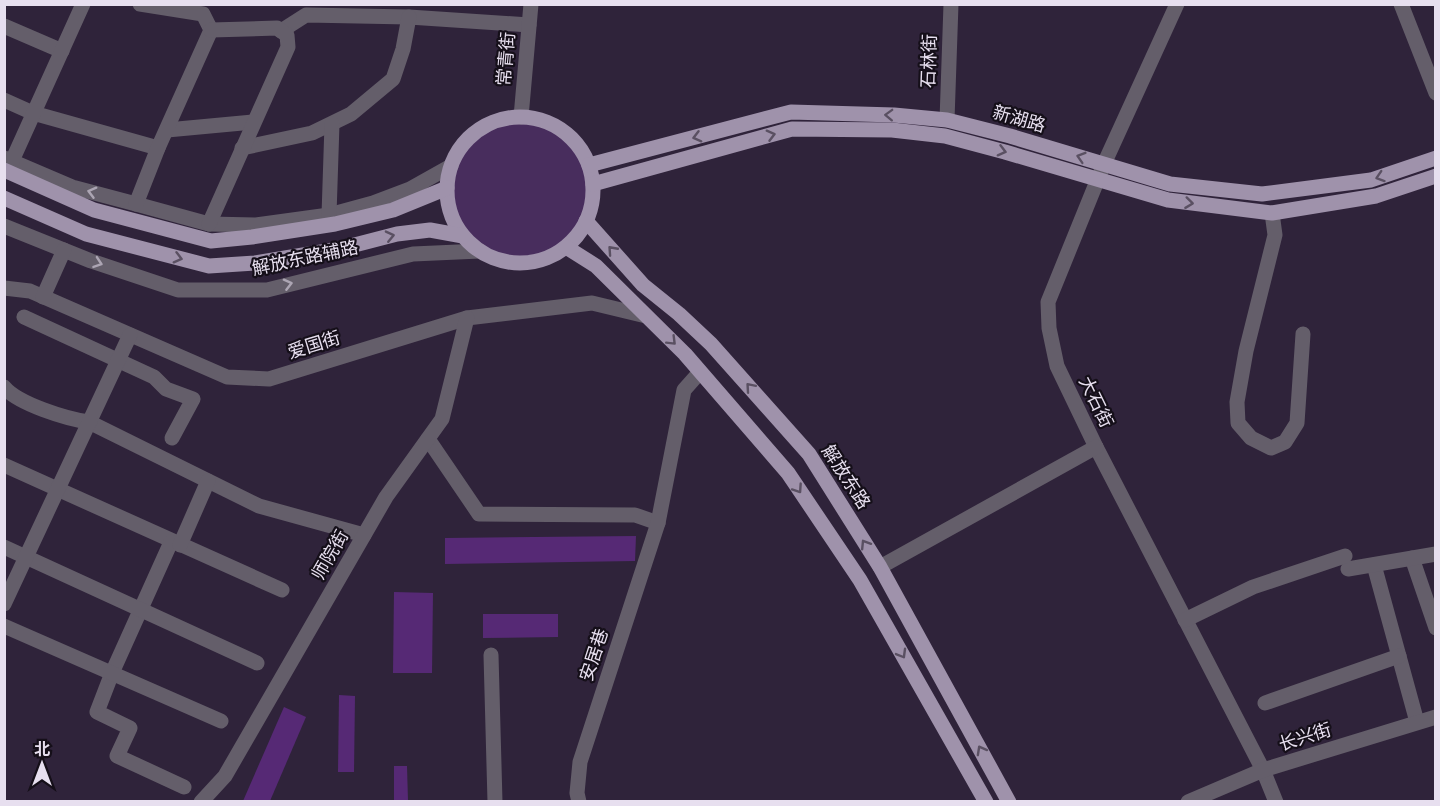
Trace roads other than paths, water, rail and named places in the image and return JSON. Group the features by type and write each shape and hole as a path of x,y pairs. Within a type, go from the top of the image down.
{"main road":[{"name":"新湖路","path":"589,165 791,112 894,115 947,120 1170,184 1262,194 1371,180 1436,158"},
{"path":"521,117 542,120 562,130 578,146 589,165 593,184 592,203 586,221 566,247 546,258 523,262 501,260 480,251 463,236 450,210 447,188 451,166 461,146 478,130 498,120 521,117"},
{"name":"新湖路","path":"593,184 792,129 892,130 945,136 1168,200 1272,213 1376,196 1436,176"},
{"path":"7,163 94,210 211,241 335,224 393,210 447,188"},
{"path":"4,198 86,234 209,266 255,262 339,249 397,234 430,230 463,236"},
{"name":"解放东路","path":"586,221 643,285 711,344 809,454 880,567 1009,801"},
{"path":"566,247 596,266 685,354 788,473 847,561 986,801"}],"street":[{"path":"7,163 33,113 83,4"},
{"path":"140,4 203,14 212,30"},
{"name":"常青街","path":"521,117 531,4"},
{"name":"石林街","path":"947,120 951,4"},
{"name":"大石街","path":"1177,4 1104,164 1048,302 1049,328 1057,366 1096,447 1263,770 1276,801"},
{"path":"1401,4 1436,93"},
{"path":"281,31 306,15 409,17 529,25"},
{"path":"242,148 312,133 351,114 393,79 403,49 409,17"},
{"path":"4,26 62,51"},
{"path":"209,224 288,46 287,35 277,28 212,30"},
{"path":"136,204 158,148 212,30"},
{"path":"4,100 33,113 158,148"},
{"path":"166,130 253,122"},
{"path":"329,215 332,123"},
{"name":"解放东路辅路","path":"7,163 72,187 209,224 256,225 329,215 373,203 410,189 451,166"},
{"path":"1272,213 1275,235 1246,351 1237,402 1238,423 1251,438 1271,448 1286,442 1297,423 1303,334"},
{"name":"解放东路辅路","path":"4,226 64,250 178,290 267,290 413,254 480,251"},
{"path":"43,297 64,250"},
{"name":"爱国街","path":"8,292 30,291 226,377 269,379 467,318 591,303 646,316"},
{"path":"24,317 154,376 166,389 193,399 172,438"},
{"name":"师院街","path":"208,798 225,776 386,497 442,419 467,318"},
{"path":"4,604 130,335"},
{"name":"安居巷","path":"579,801 577,793 580,762 658,523 684,390 700,372"},
{"path":"4,387 12,396 72,420 89,422 259,506 364,535"},
{"path":"428,439 478,514 636,515 658,523"},
{"path":"880,567 1096,447"},
{"path":"4,465 282,590"},
{"path":"184,787 117,756 130,728 97,712 140,608 208,481"},
{"path":"4,547 256,663"},
{"path":"1185,620 1253,587 1347,563 1374,565 1436,554"},
{"path":"1412,558 1436,628"},
{"path":"1374,565 1417,722"},
{"path":"4,626 221,721"},
{"path":"491,655 495,801"},
{"path":"1265,703 1399,656"},
{"name":"长兴街","path":"1188,801 1263,770 1436,717"}]}
